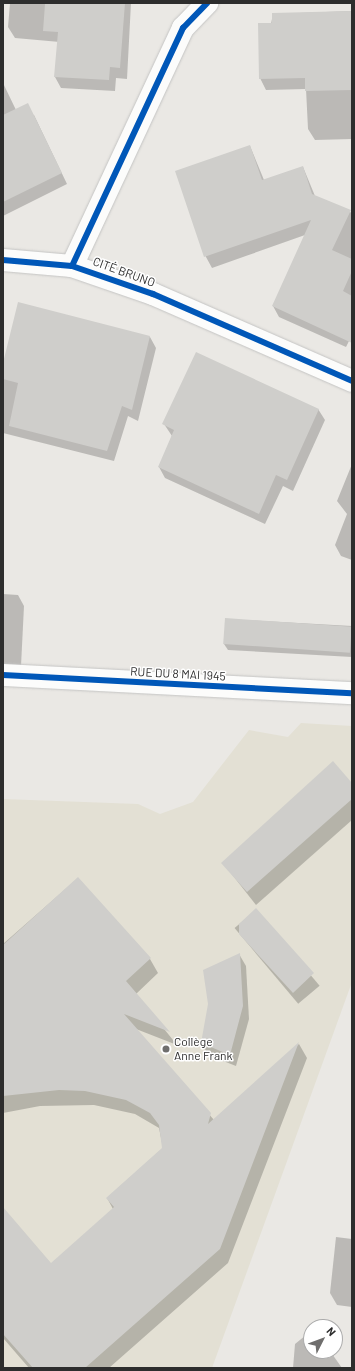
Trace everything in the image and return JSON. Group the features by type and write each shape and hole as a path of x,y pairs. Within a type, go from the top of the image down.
{"street":[{"name":"CITÉ BRUNO","path":"207,3 183,28 72,266 153,294 352,381"},
{"path":"3,260 72,266"},
{"name":"RUE DU 8 MAI 1945","path":"3,675 352,693"}],"shaded area":[{"name":"Collège Anne Frank","path":"301,723 352,726 352,982 212,1368 3,1368 3,799 138,804 160,814 193,802 249,730 288,737"}],"building":[{"path":"125,3 120,68 110,67 109,80 54,77 58,32 43,31 45,4"},
{"path":"352,11 352,90 305,91 305,78 259,79 258,23 272,23 272,13"},
{"path":"28,103 62,173 3,202 3,115"},
{"path":"250,145 262,180 303,166 312,194 351,210 332,250 352,259 352,271 343,291 352,296 352,343 272,306 311,220 204,257 175,171"},
{"path":"18,302 150,336 132,410 122,406 107,451 9,426 18,383 3,379 3,363"},
{"path":"196,352 319,409 287,480 276,475 259,514 158,467 174,430 162,424"},
{"path":"225,618 352,627 350,653 223,644"},
{"path":"333,761 352,783 352,799 247,892 221,863"},
{"path":"78,877 151,958 126,981 170,1032 124,1014 211,1113 208,1124 299,1042 220,1249 85,1368 33,1368 3,1334 3,1207 51,1263 114,1207 106,1198 162,1148 159,1125 150,1113 126,1100 85,1091 59,1090 3,1096 3,945"},
{"path":"256,908 314,973 293,993 239,934 239,924"},
{"path":"240,953 243,1006 230,1055 201,1043 208,1004 203,970"}],"cycle path":[{"path":"72,266 183,28 207,3"},
{"path":"3,260 72,266 153,294 352,381"},
{"path":"3,675 352,693"}],"place":[{"name":"Collège Anne Frank","path":"166,1049"}]}
